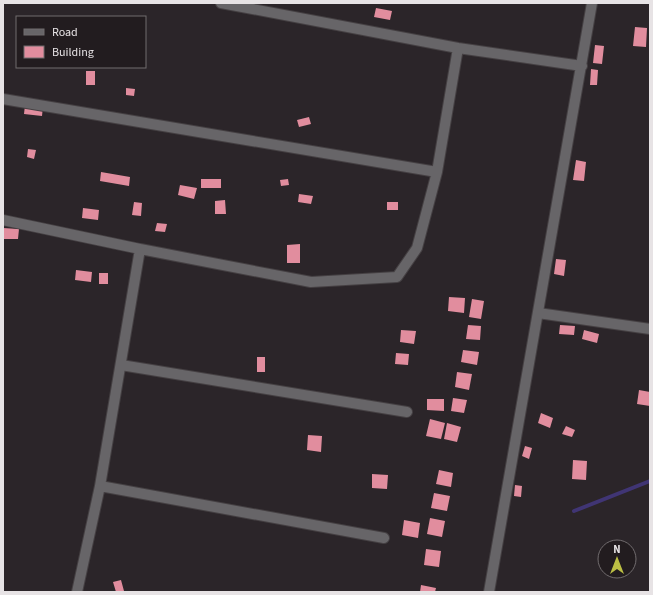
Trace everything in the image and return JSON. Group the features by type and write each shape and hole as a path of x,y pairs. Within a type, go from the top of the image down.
{"street":[{"path":"221,3 458,48 582,66"},
{"path":"489,592 592,3"},
{"path":"3,220 140,249 311,282 397,277 417,248 437,172 458,48"},
{"path":"3,99 437,172"},
{"path":"77,592 100,486 140,249"},
{"path":"538,313 650,329"},
{"path":"121,365 407,412"},
{"path":"100,486 384,538"}],"building":[{"path":"376,8 392,11 390,20 374,17"},
{"path":"635,27 647,28 646,47 633,46"},
{"path":"595,45 604,46 602,64 593,63"},
{"path":"591,69 598,70 597,85 590,85"},
{"path":"86,71 95,71 95,85 86,85"},
{"path":"126,88 135,89 134,96 126,95"},
{"path":"25,105 43,106 42,116 24,114"},
{"path":"309,117 311,124 299,127 297,120"},
{"path":"28,149 36,150 34,159 27,157"},
{"path":"576,160 586,162 584,181 573,180"},
{"path":"101,172 130,177 129,186 100,181"},
{"path":"201,179 221,179 221,188 201,188"},
{"path":"288,179 289,185 281,186 280,180"},
{"path":"180,185 197,188 194,199 178,195"},
{"path":"299,194 313,196 311,204 298,202"},
{"path":"225,200 226,214 215,214 215,201"},
{"path":"134,202 142,203 141,216 132,215"},
{"path":"387,202 398,202 398,210 387,210"},
{"path":"83,208 99,210 98,220 82,218"},
{"path":"157,223 167,224 165,232 155,231"},
{"path":"3,228 19,229 18,239 3,239"},
{"path":"300,244 300,263 287,263 287,245"},
{"path":"556,259 566,260 564,276 554,274"},
{"path":"76,270 92,272 91,282 75,280"},
{"path":"99,273 108,273 108,284 99,284"},
{"path":"449,297 465,298 464,313 448,311"},
{"path":"472,299 484,301 481,319 469,317"},
{"path":"468,325 481,326 480,340 466,339"},
{"path":"560,325 575,326 574,335 559,334"},
{"path":"401,330 416,331 414,344 400,342"},
{"path":"584,330 599,334 597,343 582,339"},
{"path":"463,350 479,352 477,365 461,362"},
{"path":"396,353 409,354 408,365 395,364"},
{"path":"257,357 265,357 265,372 257,372"},
{"path":"457,372 472,374 469,390 455,387"},
{"path":"639,390 650,392 650,406 637,404"},
{"path":"453,398 467,400 464,413 451,411"},
{"path":"427,399 444,399 444,411 427,410"},
{"path":"541,413 553,418 550,428 538,423"},
{"path":"430,419 445,423 441,439 426,436"},
{"path":"447,423 461,427 457,442 444,439"},
{"path":"566,426 575,430 572,437 562,434"},
{"path":"308,435 322,436 321,452 307,450"},
{"path":"525,446 532,448 529,459 522,456"},
{"path":"573,460 587,461 586,480 572,479"},
{"path":"439,470 453,473 451,487 436,484"},
{"path":"372,474 388,475 387,489 372,488"},
{"path":"515,485 522,486 521,497 514,496"},
{"path":"434,493 450,496 447,511 431,508"},
{"path":"430,518 445,521 442,537 427,534"},
{"path":"404,520 420,523 418,538 402,535"},
{"path":"426,549 441,551 439,567 424,565"},
{"path":"121,580 124,591 116,592 113,582"},
{"path":"421,585 436,588 435,592 420,592"}],"waterway":[{"path":"574,511 650,481"}]}
